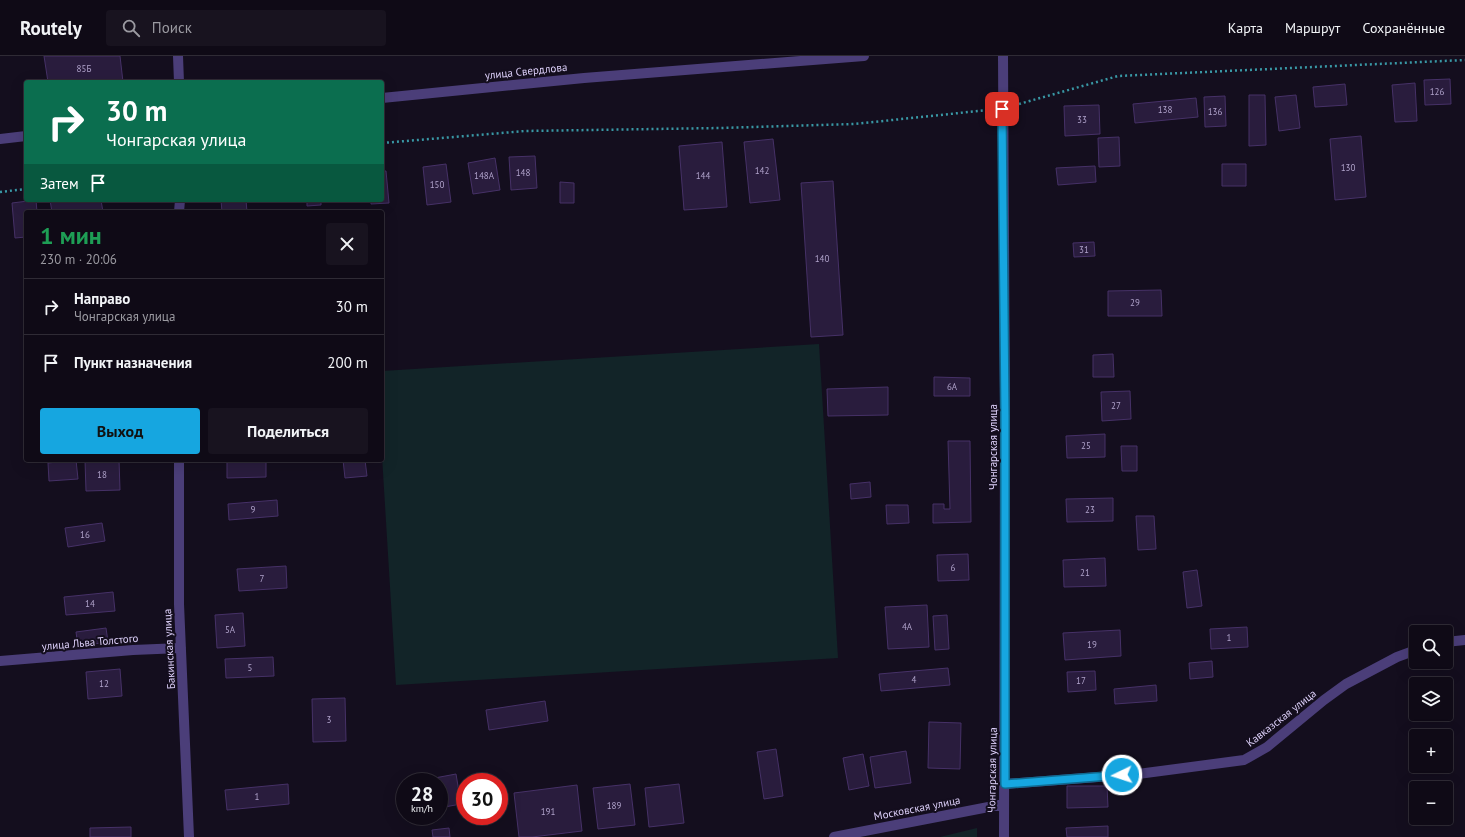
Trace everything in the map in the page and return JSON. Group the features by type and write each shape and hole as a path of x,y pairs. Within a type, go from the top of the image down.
{"street":[{"path":"178,56 178,80"},
{"name":"улица Свердлова","path":"384,98 584,78 864,56"},
{"name":"Чонгарская улица","path":"1003,56 1002,109 1005,415 1004,837"},
{"path":"0,139 24,136"},
{"name":"Бакинская улица","path":"179,462 179,604 189,837"},
{"path":"1453,641 1465,640"},
{"name":"улица Льва Толстого","path":"0,661 133,650 181,648"},
{"name":"Кавказская улица","path":"1005,784 1138,774 1244,760 1267,747 1324,700 1346,684 1397,657 1409,653"},
{"name":"Московская улица","path":"834,837 1004,804"}],"path":[{"path":"384,143 525,131 854,124 1002,109 1118,76 1465,60"},
{"path":"0,192 24,189"}],"shaded area":[{"path":"819,344 838,658 396,685 382,462 384,462 384,371"},
{"path":"977,828 977,837 940,837"}],"building":[{"path":"44,56 120,56 123,80 48,80"},
{"path":"1450,79 1451,104 1425,105 1424,80"},
{"path":"1415,83 1417,121 1395,122 1392,85"},
{"path":"1345,84 1347,105 1315,107 1313,87"},
{"path":"1249,95 1265,95 1266,145 1249,146"},
{"path":"1296,95 1300,128 1279,131 1275,97"},
{"path":"1225,96 1226,126 1205,127 1204,97"},
{"path":"1196,98 1198,117 1135,123 1133,104"},
{"path":"1099,105 1100,134 1065,136 1064,106"},
{"path":"1361,136 1366,197 1335,200 1330,139"},
{"path":"1119,137 1120,166 1099,167 1098,138"},
{"path":"773,139 780,200 750,203 744,142"},
{"path":"722,142 727,207 684,210 679,146"},
{"path":"535,156 537,188 511,190 509,157"},
{"path":"495,158 500,190 473,194 468,163"},
{"path":"446,164 451,202 427,205 423,167"},
{"path":"1222,164 1246,164 1246,186 1222,186"},
{"path":"1095,166 1096,182 1058,185 1056,168"},
{"path":"384,171 386,171 389,203 371,204 371,202 384,202"},
{"path":"833,181 843,335 811,337 801,183"},
{"path":"560,182 574,183 574,203 560,203"},
{"path":"36,202 37,210 24,210 24,237 15,238 12,203"},
{"path":"50,202 101,202 103,210 52,210"},
{"path":"221,202 246,202 247,210 222,210"},
{"path":"307,202 321,202 321,205 307,206"},
{"path":"1094,242 1095,256 1074,257 1073,243"},
{"path":"1161,290 1162,316 1108,316 1108,291"},
{"path":"1113,354 1114,377 1093,377 1093,355"},
{"path":"934,377 970,378 970,396 934,396"},
{"path":"888,387 888,415 828,416 827,389"},
{"path":"1130,391 1131,419 1102,421 1101,392"},
{"path":"1105,434 1105,457 1067,458 1066,436"},
{"path":"948,441 970,441 971,522 933,523 933,504 944,504 944,509 950,509"},
{"path":"1121,446 1137,446 1137,471 1122,471"},
{"path":"76,462 78,479 49,481 48,463"},
{"path":"85,462 119,462 120,490 86,491"},
{"path":"227,462 266,462 266,477 227,478"},
{"path":"343,462 365,462 367,476 345,478"},
{"path":"870,482 871,497 851,499 850,484"},
{"path":"1113,498 1113,521 1067,522 1066,499"},
{"path":"277,500 278,516 229,520 228,504"},
{"path":"886,505 908,505 909,523 887,524"},
{"path":"1136,516 1154,516 1156,549 1138,550"},
{"path":"102,523 105,541 68,547 65,528"},
{"path":"968,554 969,580 938,581 937,555"},
{"path":"1105,558 1106,586 1064,587 1063,560"},
{"path":"286,566 287,588 239,591 237,569"},
{"path":"1197,570 1202,606 1187,608 1183,572"},
{"path":"113,592 115,611 66,615 64,597"},
{"path":"927,605 929,647 888,649 885,607"},
{"path":"243,613 245,646 217,648 215,615"},
{"path":"947,615 949,649 935,650 933,616"},
{"path":"1247,627 1248,647 1211,649 1210,629"},
{"path":"106,628 108,642 78,646 76,632"},
{"path":"1120,630 1121,656 1065,660 1063,633"},
{"path":"273,657 274,676 226,678 225,659"},
{"path":"1212,661 1213,677 1190,679 1189,663"},
{"path":"948,668 950,685 881,691 879,674"},
{"path":"120,669 122,696 88,699 86,672"},
{"path":"1095,671 1096,690 1068,692 1067,672"},
{"path":"1156,685 1157,701 1115,704 1114,689"},
{"path":"345,698 346,741 313,742 312,699"},
{"path":"545,701 548,721 489,730 486,710"},
{"path":"929,722 961,723 960,769 928,768"},
{"path":"776,749 783,796 764,799 757,752"},
{"path":"906,751 911,783 875,788 870,757"},
{"path":"863,754 869,786 849,790 843,758"},
{"path":"456,774 456,805 448,806 448,776"},
{"path":"288,784 289,804 227,810 225,790"},
{"path":"630,784 635,825 598,829 593,788"},
{"path":"679,784 684,823 649,827 645,788"},
{"path":"577,785 582,831 532,837 519,837 514,793"},
{"path":"1067,786 1107,786 1108,807 1067,808"},
{"path":"1108,826 1108,837 1067,837 1066,828"},
{"path":"131,827 131,837 90,837 90,828"},
{"path":"449,828 450,837 433,837 432,830"}],"route":[{"path":"1002,109 1005,415 1005,784 1122,775"}]}
